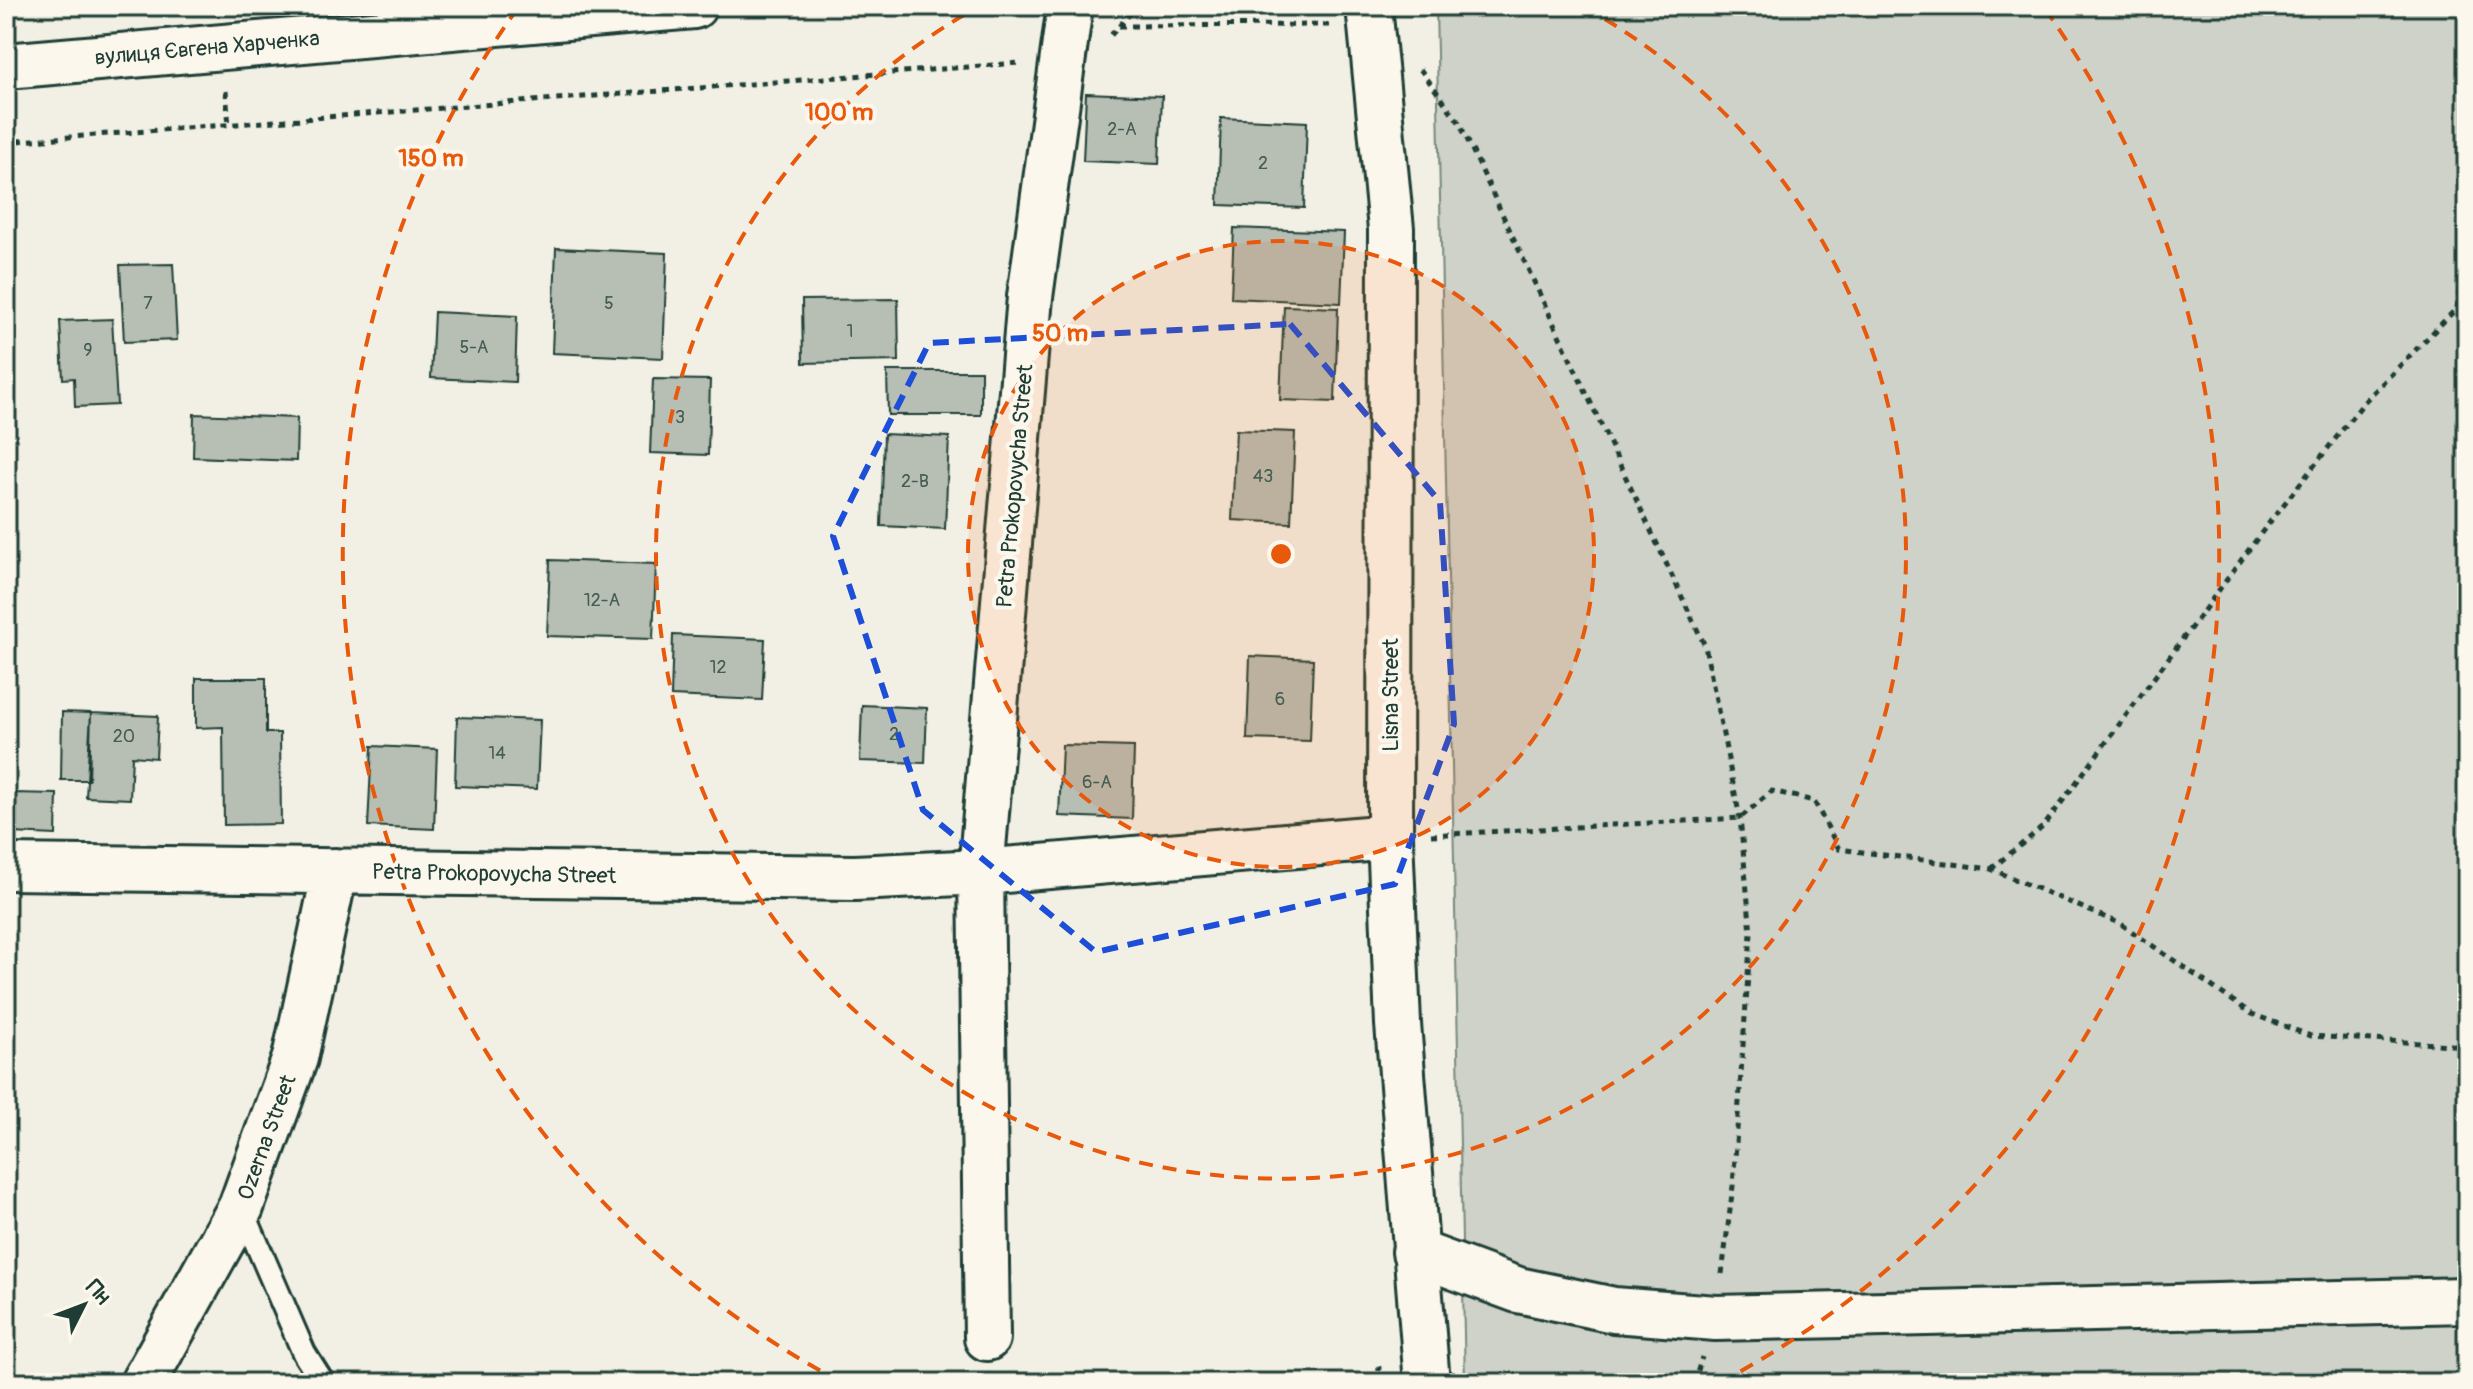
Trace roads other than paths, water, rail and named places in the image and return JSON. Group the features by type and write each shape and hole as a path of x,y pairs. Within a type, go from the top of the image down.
{"street":[{"name":"вулиця Євгена Харченка","path":"6,66 694,6"},
{"name":"Petra Prokopovycha Street","path":"987,1338 981,872 1030,297 1070,6"},
{"name":"Lisna Street","path":"1371,15 1391,229 1390,837 1398,1024 1427,1383"},
{"name":"Petra Prokopovycha Street","path":"6,867 855,878 981,872 1390,837"},
{"name":"Ozerna Street","path":"143,1383 241,1207 295,1058 335,871"},
{"path":"1415,1252 1518,1290 1614,1310 1716,1318 2467,1300"}],"lane":[{"path":"241,1207 304,1353 323,1383"}]}
